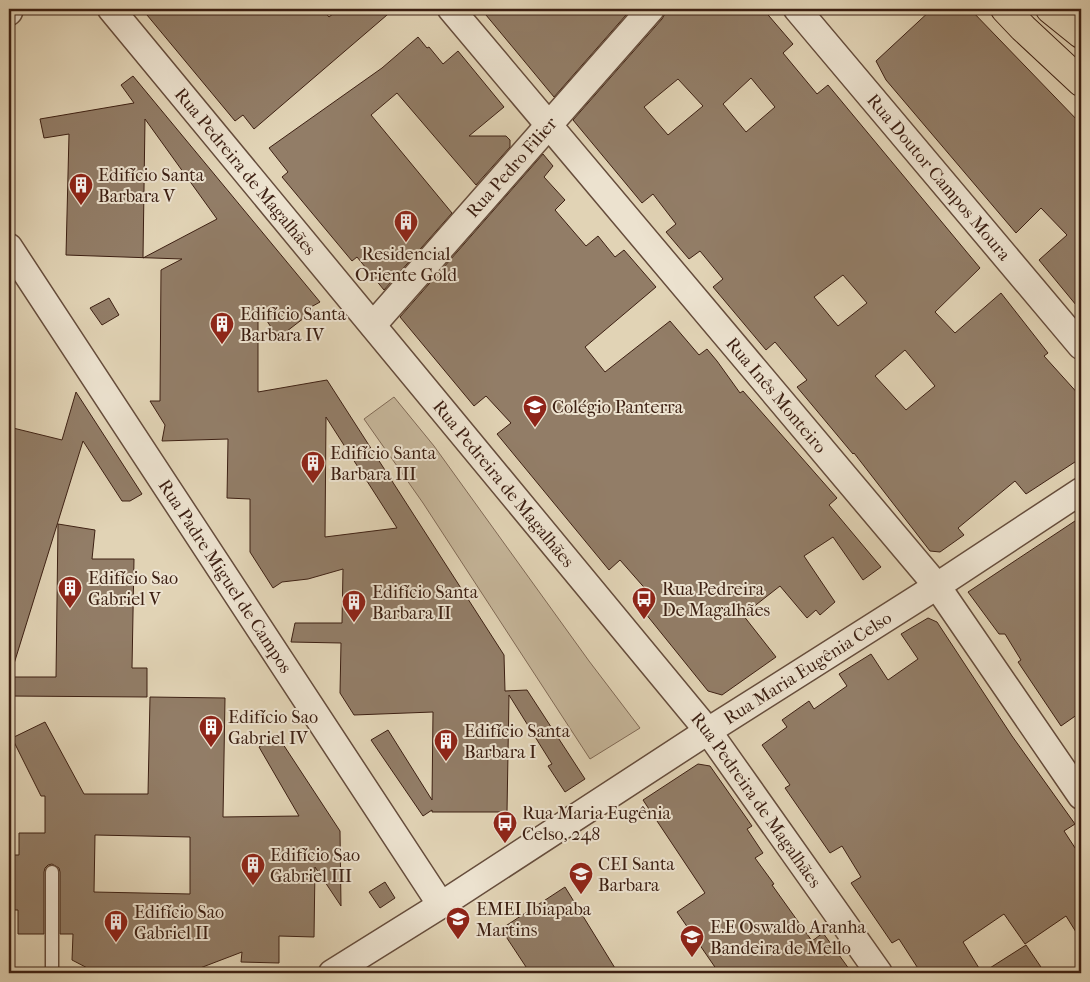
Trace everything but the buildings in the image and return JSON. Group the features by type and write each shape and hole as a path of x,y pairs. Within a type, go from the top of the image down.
{"highway":[{"path":"1005,9 1081,82"},
{"path":"1050,9 1081,34"}],"street":[{"name":"Rua Pedreira de Magalhães","path":"111,9 708,731 878,973"},
{"name":"Rua Inês Monteiro","path":"451,9 937,586 1081,796"},
{"name":"Rua Pedro Filier","path":"373,325 651,9"},
{"name":"Rua Doutor Campos Moura","path":"797,9 1081,346"},
{"name":"Rua Padre Miguel de Campos","path":"9,247 441,906"},
{"name":"Rua Maria Eugênia Celso","path":"332,973 441,906 708,731 937,586 1081,490"}],"lane":[{"path":"52,872 52,973"}],"shaded area":[{"path":"394,397 434,446 589,661 640,728 590,759 423,503 364,419"}],"place":[{"name":"Edifício Santa Barbara V","path":"81,206"},
{"name":"Residencial Oriente Gold","path":"406,243"},
{"name":"Edifício Santa Barbara IV","path":"222,345"},
{"name":"Colégio Panterra","path":"535,428"},
{"name":"Edifício Santa Barbara III","path":"313,484"},
{"name":"Edifício Sao Gabriel V","path":"70,609"},
{"name":"Rua Pedreira De Magalhães","path":"644,620"},
{"name":"Edifício Santa Barbara II","path":"354,623"},
{"name":"Edifício Sao Gabriel IV","path":"211,748"},
{"name":"Edifício Santa Barbara I","path":"446,762"},
{"name":"Rua Maria Eugênia Celso, 248","path":"505,844"},
{"name":"Edifício Sao Gabriel III","path":"253,886"},
{"name":"CEI Santa Barbara","path":"581,895"},
{"name":"EMEI Ibiapaba Martins","path":"458,940"},
{"name":"Edifício Sao Gabriel II","path":"116,943"},
{"name":"E.E Oswaldo Aranha Bandeira de Mello","path":"692,958"}]}
